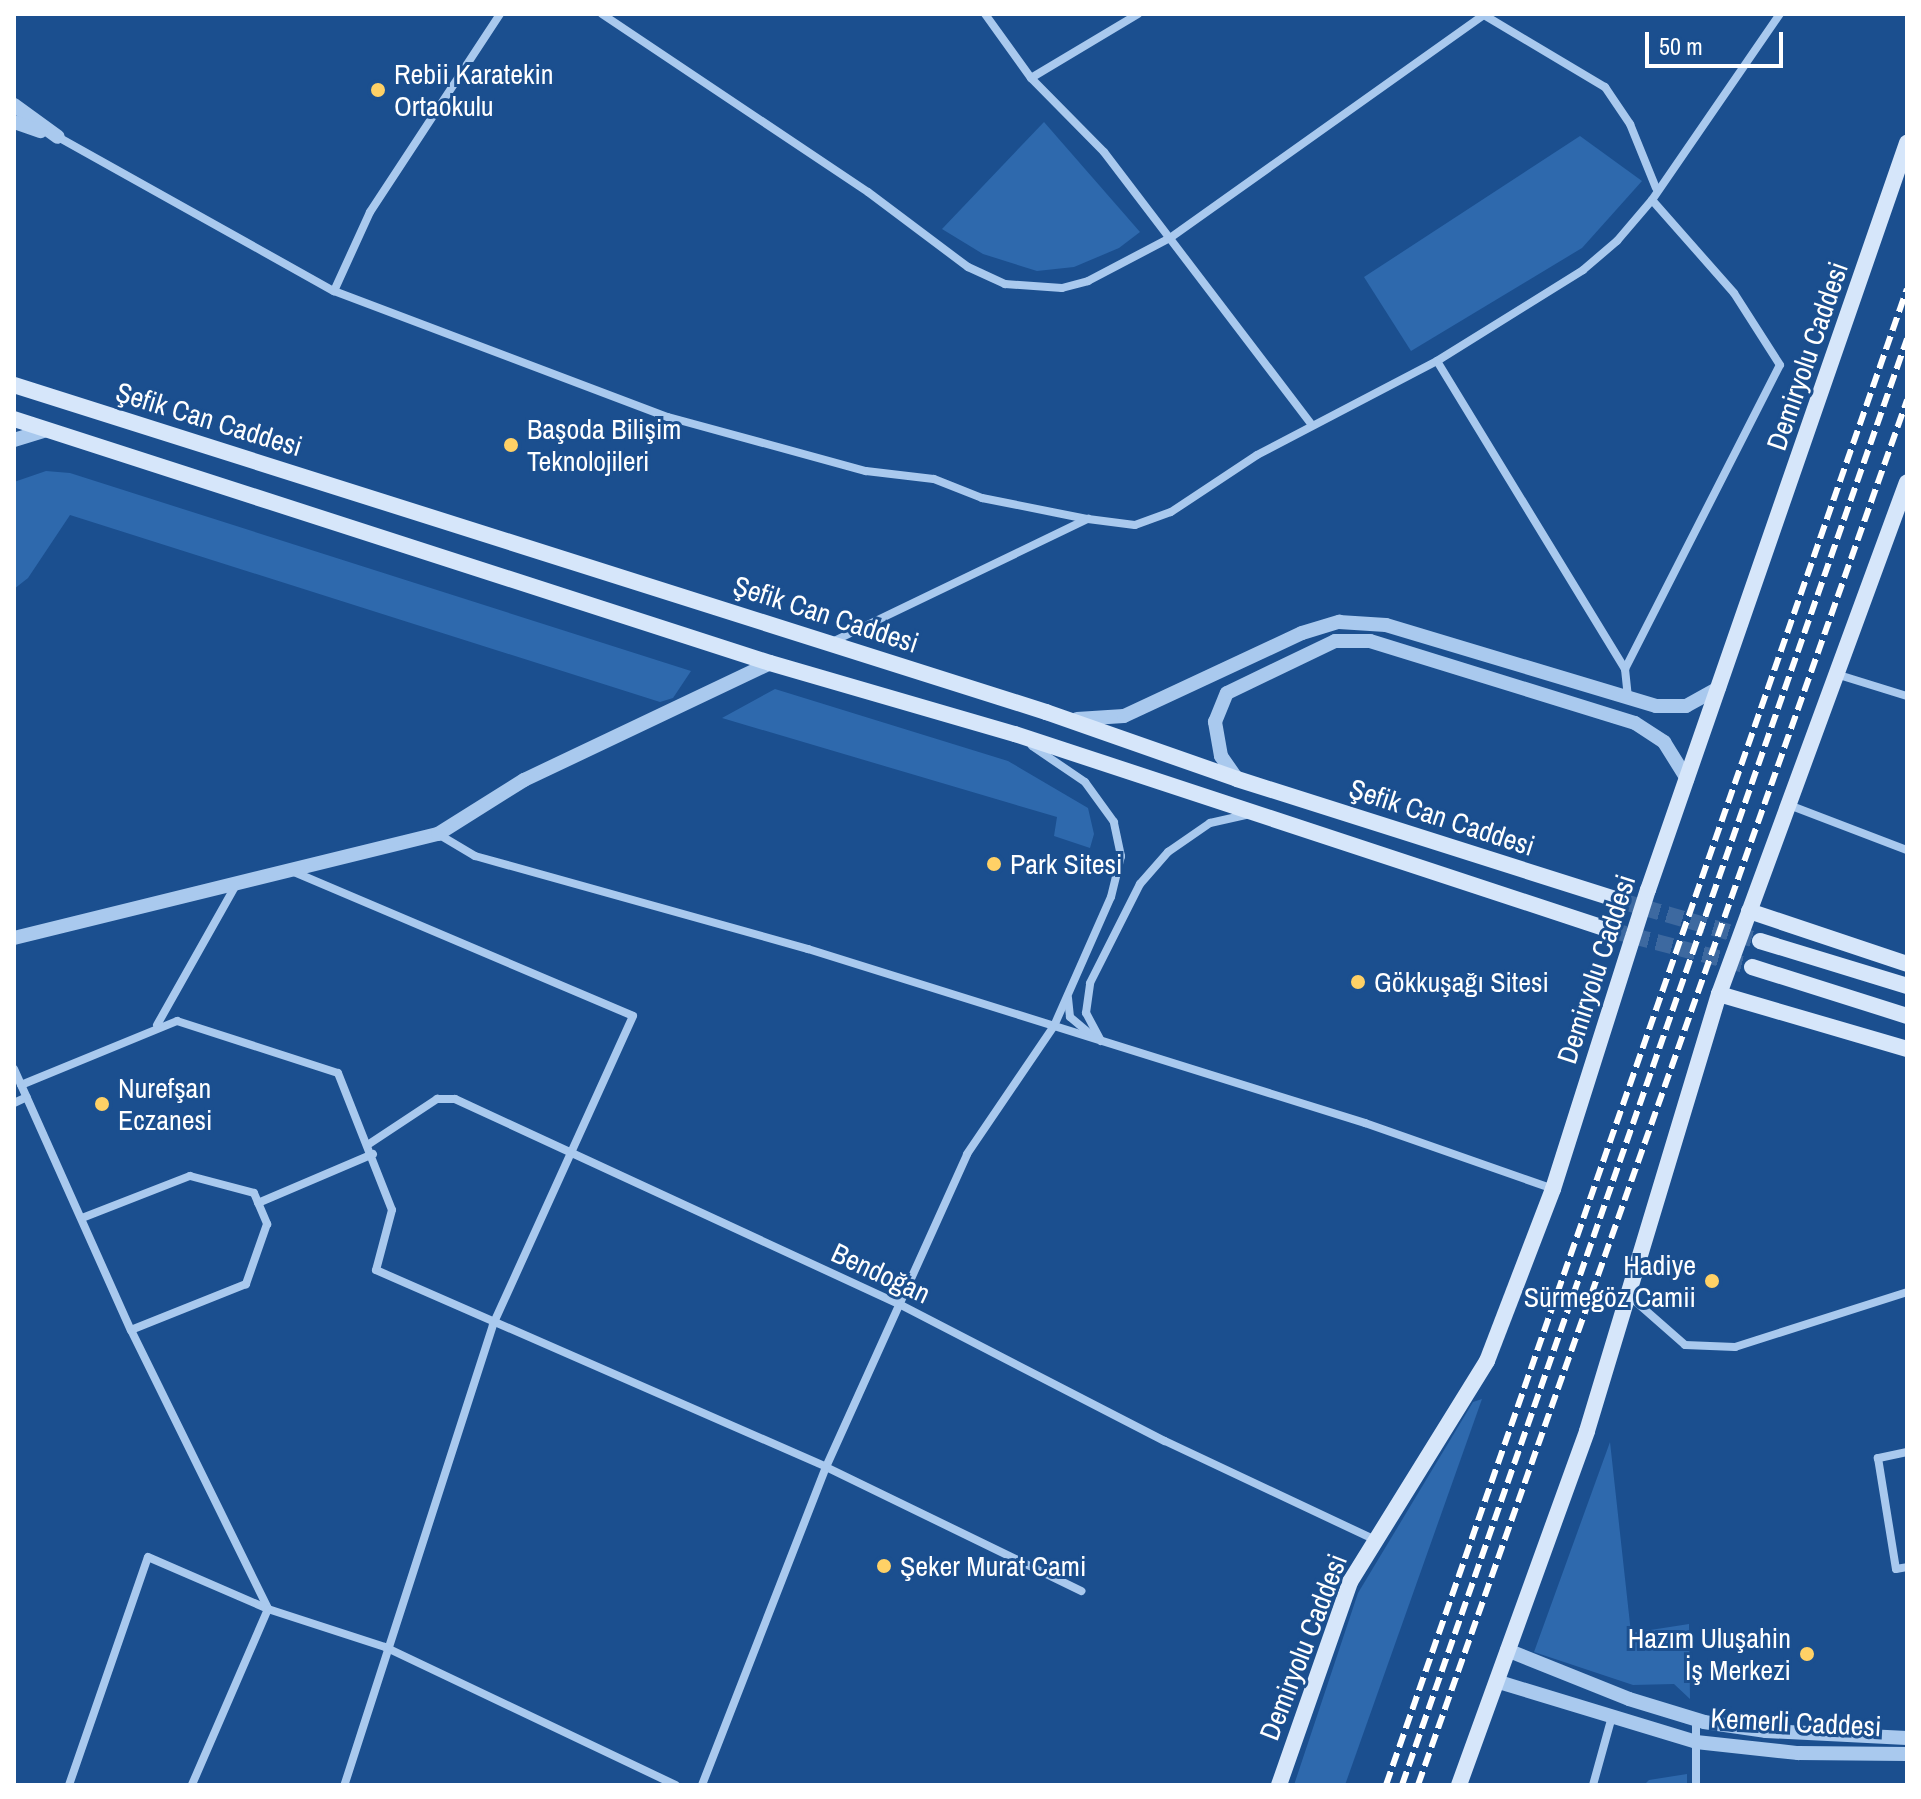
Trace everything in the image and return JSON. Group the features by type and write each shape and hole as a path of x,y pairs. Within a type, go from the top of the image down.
{"main road":[{"name":"Demiryolu Caddesi","path":"1279,1785 1350,1582 1373,1539 1434,1452 1487,1361 1553,1189 1687,779 1907,143"},
{"name":"Şefik Can Caddesi","path":"14,385 830,643 1063,718 1237,779 1621,901"},
{"name":"Şefik Can Caddesi","path":"14,419 770,663 1015,734 1610,930"},
{"path":"1459,1785 1499,1682 1507,1650 1587,1431 1719,994 1839,675 1907,482"},
{"path":"1749,911 1907,964"},
{"path":"1760,941 1907,986"},
{"path":"1752,967 1907,1016"},
{"path":"1719,994 1907,1049"}],"street":[{"path":"334,291 370,212 500,14"},
{"path":"602,14 868,192 968,267 1005,284 1062,288 1088,281 1170,238 1485,14 1605,87 1636,136 1656,188"},
{"path":"985,14 1031,78 1104,152 1311,424"},
{"path":"1031,78 1138,14"},
{"path":"14,105 58,137 334,291 729,435 1088,519 1135,525 1171,512 1311,424 1437,361 1583,270 1617,241 1652,200 1656,188 1780,14"},
{"path":"14,122 58,137"},
{"path":"1625,669 1780,365 1734,293 1652,200"},
{"path":"1437,361 1625,669 1629,701"},
{"path":"14,375 44,394"},
{"path":"14,440 47,430"},
{"path":"830,643 865,631 1088,519"},
{"path":"1063,718 1102,721 1124,716 1302,633 1339,622 1386,625 1629,701 1686,706 1719,688"},
{"path":"1237,779 1221,756 1215,722 1227,693 1335,641 1370,641 1635,723 1664,742 1687,779"},
{"path":"14,938 438,834 524,780 770,663"},
{"path":"1839,675 1907,696"},
{"path":"702,1785 826,1467 967,1154 1054,1026 1111,897 1121,856 1114,822 1085,782 1015,734"},
{"path":"1789,805 1907,850"},
{"path":"1101,1041 1086,1013 1090,983 1140,884 1168,852 1210,823 1253,814"},
{"path":"438,834 475,856 808,949 1553,1189"},
{"path":"289,870 633,1016 493,1325 385,1647 344,1785"},
{"path":"157,1025 237,884"},
{"path":"1068,993 1070,1017 1101,1041"},
{"path":"21,1085 157,1025 177,1021 338,1073 373,1154 392,1210 376,1270 493,1325 826,1467 1081,1591"},
{"path":"14,1069 131,1330 268,1609 192,1785"},
{"path":"14,1103 27,1097"},
{"name":"Bendoğan","path":"369,1144 437,1099 455,1099 568,1155 899,1304 1165,1441 1373,1539"},
{"path":"258,1203 373,1154"},
{"path":"82,1218 190,1176 254,1193 267,1224 246,1284 131,1330"},
{"path":"1627,1294 1685,1345 1735,1347 1907,1292"},
{"path":"1907,1452 1878,1458 1896,1569 1907,1567"},
{"path":"69,1785 148,1557 268,1609 385,1647 676,1785"},
{"name":"Kemerli Caddesi","path":"1507,1650 1629,1699 1696,1720 1766,1731 1907,1738"},
{"name":"Kemerli Caddesi","path":"1499,1682 1611,1720 1696,1742 1798,1753 1907,1754"},
{"path":"1593,1785 1611,1720"},
{"path":"1696,1720 1696,1785"}],"shaded area":[{"path":"1044,122 1140,232 1119,248 1074,267 1037,271 983,254 942,229"},
{"path":"1580,136 1642,181 1582,248 1411,351 1364,277"},
{"path":"46,471 70,473 691,671 673,698 660,702 70,515 28,578 14,589 14,482"},
{"path":"775,689 1008,761 1088,808 1094,834 1090,848 1054,836 1057,817 722,718"},
{"path":"1482,1399 1345,1785 1294,1785 1358,1593 1473,1402"},
{"path":"1610,1442 1631,1633 1689,1624 1690,1699 1674,1684 1633,1685 1534,1652"},
{"path":"1687,1774 1687,1785 1644,1785 1649,1780"}],"tunnel":[{"path":"1621,901 1760,941"},
{"path":"1610,930 1752,967"}],"railway":[{"path":"1386,1785 1907,289"},
{"path":"1402,1785 1907,339"},
{"path":"1418,1785 1907,400"}],"place":[{"name":"Rebii Karatekin Ortaokulu","path":"378,90"},
{"name":"Başoda Bilişim Teknolojileri","path":"511,445"},
{"name":"Park Sitesi","path":"994,864"},
{"name":"Gökkuşağı Sitesi","path":"1358,982"},
{"name":"Nurefşan Eczanesi","path":"102,1104"},
{"name":"Hadiye Sürmegöz Camii","path":"1712,1281"},
{"name":"Şeker Murat Cami","path":"884,1566"},
{"name":"Hazım Uluşahin İş Merkezi","path":"1807,1654"}]}
